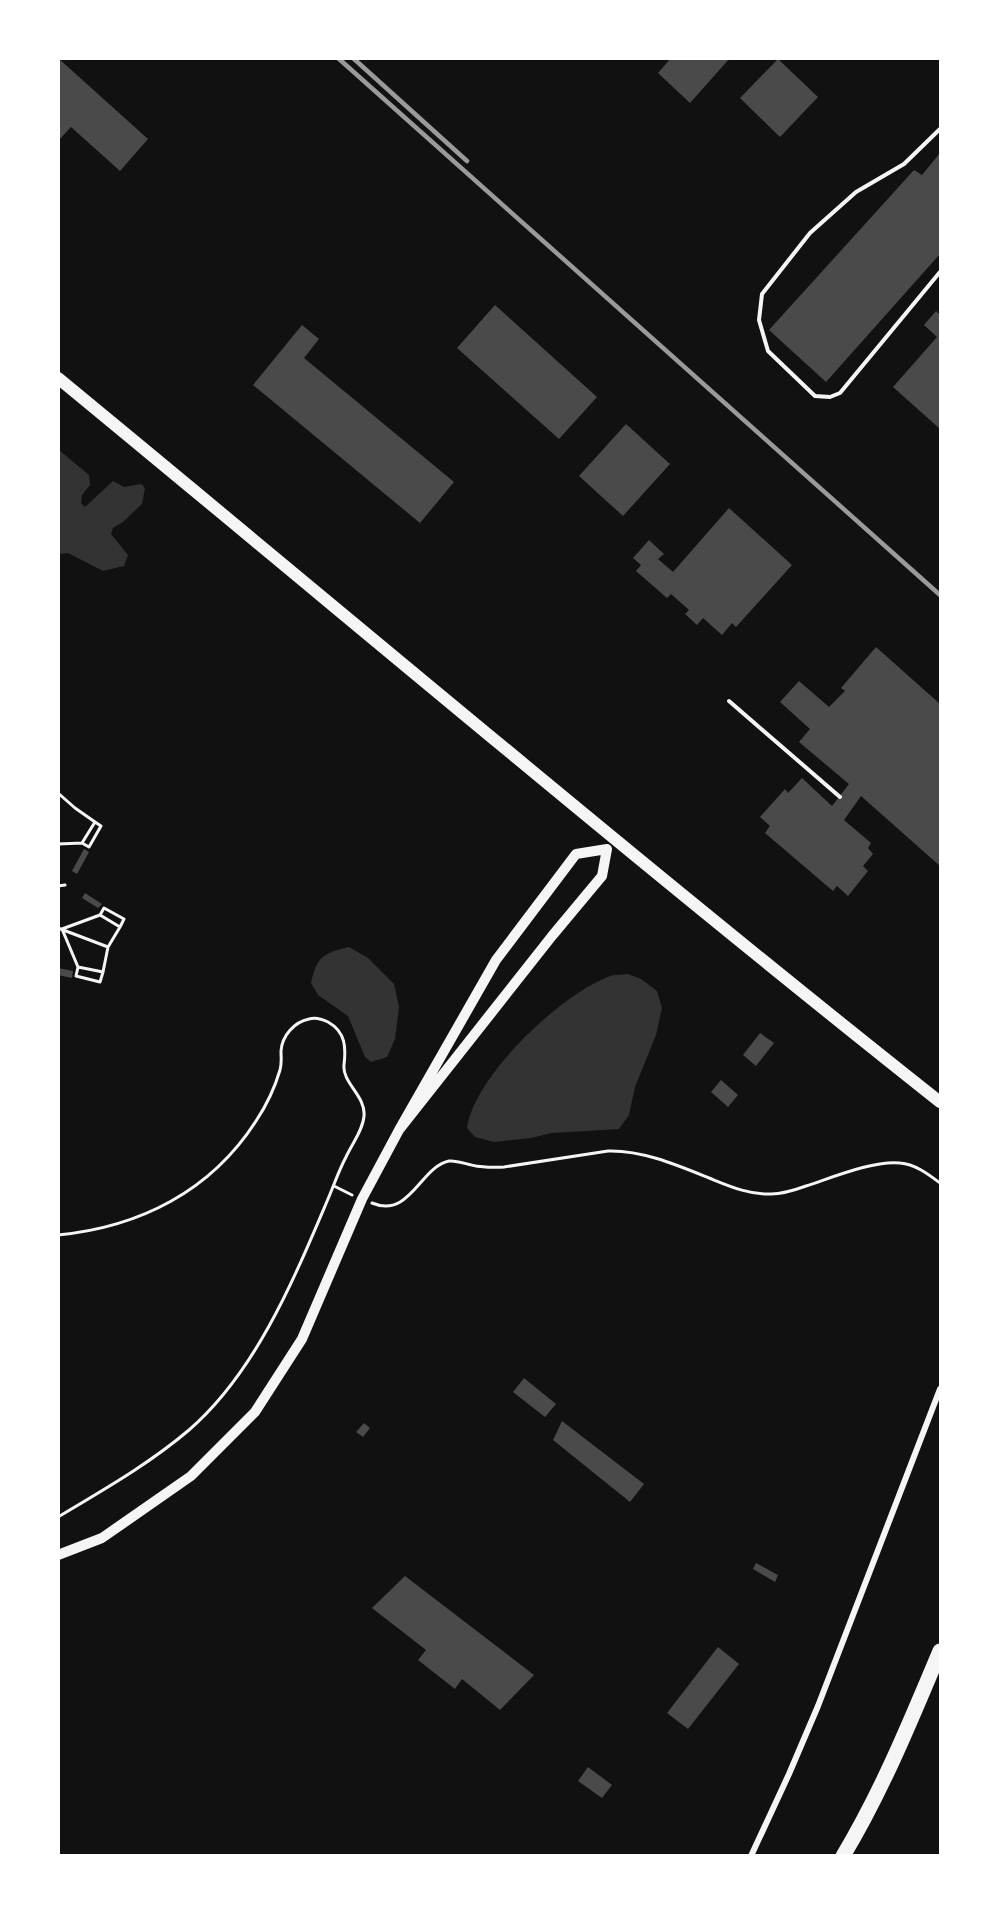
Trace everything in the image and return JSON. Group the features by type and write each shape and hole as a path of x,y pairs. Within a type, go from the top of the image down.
{"highway":[{"path":"843,1856 887,1773 940,1651"}],"main road":[{"path":"58,378 337,607 611,845 940,1102"}],"street":[{"path":"399,1130 602,876 611,845"},
{"path":"58,1555 102,1538 191,1476 255,1412 302,1339 362,1199 496,960 576,854 611,845"},
{"path":"751,1856 818,1706 940,1389"}],"lane":[{"path":"940,129 904,164 856,192 810,233 762,294 759,320 768,351 815,396 840,393 940,272"},
{"path":"729,701 840,797"}],"path":[{"path":"58,793 101,826 89,848 82,843 58,844"},
{"path":"82,843 95,822"},
{"path":"58,886 65,885"},
{"path":"104,908 124,920 108,947 100,982 76,976 78,967 60,928 100,915 104,908"},
{"path":"100,915 120,927"},
{"path":"60,928 108,947"},
{"path":"78,967 103,972"},
{"path":"58,1235 86,1232 132,1220 164,1206 194,1187 219,1166 257,1120 279,1075 282,1062 281,1049 290,1029 310,1018 321,1019 332,1024 340,1032 346,1052 346,1076 360,1098 364,1114 360,1129 283,1298 237,1376 190,1429 137,1469 58,1516"},
{"path":"378,1206 388,1207 408,1196 439,1166 450,1161 487,1167 504,1167 623,1150 669,1163 729,1186 760,1194 773,1195 787,1192 887,1163 910,1165 940,1183"},
{"path":"333,1186 348,1193"}],"shaded area":[{"path":"59,450 89,475 90,485 82,495 81,503 85,507 113,481 124,487 141,484 145,488 142,504 113,528 111,534 128,555 124,566 103,571 68,553 59,554"},
{"path":"349,947 368,958 394,984 399,1007 395,1039 387,1057 371,1062 365,1057 348,1016 318,995 311,983 316,967 323,957 333,951"},
{"path":"628,974 641,979 657,991 662,1008 656,1035 635,1087 629,1115 619,1129 552,1133 494,1142 475,1137 467,1128 473,1107 485,1085 523,1039 545,1018 590,986 610,976"}],"building":[{"path":"58,58 148,139 120,171 71,127 58,141"},
{"path":"671,58 730,58 690,103 658,73"},
{"path":"778,59 818,97 780,137 740,98"},
{"path":"940,153 940,254 826,382 769,330 914,170 922,175"},
{"path":"495,305 597,397 559,439 457,348"},
{"path":"936,311 940,315 940,429 893,387 937,337 924,325"},
{"path":"302,325 319,339 304,358 454,482 420,523 253,385"},
{"path":"626,424 670,464 623,516 579,476"},
{"path":"729,508 792,565 736,627 732,623 722,635 703,618 697,625 685,614 689,610 671,594 667,598 636,571 641,565 633,558 649,540 664,554 658,559 673,572"},
{"path":"876,647 940,704 940,866 861,796 844,820 871,843 868,848 873,854 863,866 868,871 848,896 837,886 833,891 765,833 770,826 760,817 785,789 788,793 802,778 832,806 849,784 799,742 810,729 780,702 799,681 829,707 845,691 841,688"},
{"path":"84,849 89,852 77,874 72,871"},
{"path":"85,893 102,904 98,908 82,898"},
{"path":"58,968 73,971 72,978 58,975"},
{"path":"760,1033 774,1043 756,1066 743,1055"},
{"path":"721,1080 738,1095 728,1107 711,1092"},
{"path":"524,1378 556,1404 545,1417 513,1392"},
{"path":"562,1421 644,1484 630,1502 553,1440"},
{"path":"364,1423 370,1428 363,1437 356,1432"},
{"path":"756,1563 778,1575 775,1582 753,1569"},
{"path":"405,1576 534,1675 500,1710 462,1679 455,1689 418,1660 426,1650 372,1608"},
{"path":"718,1647 739,1664 688,1729 667,1713"},
{"path":"588,1767 612,1785 602,1798 578,1781"}],"railway":[{"path":"338,58 940,595"},
{"path":"353,58 467,161"}]}
